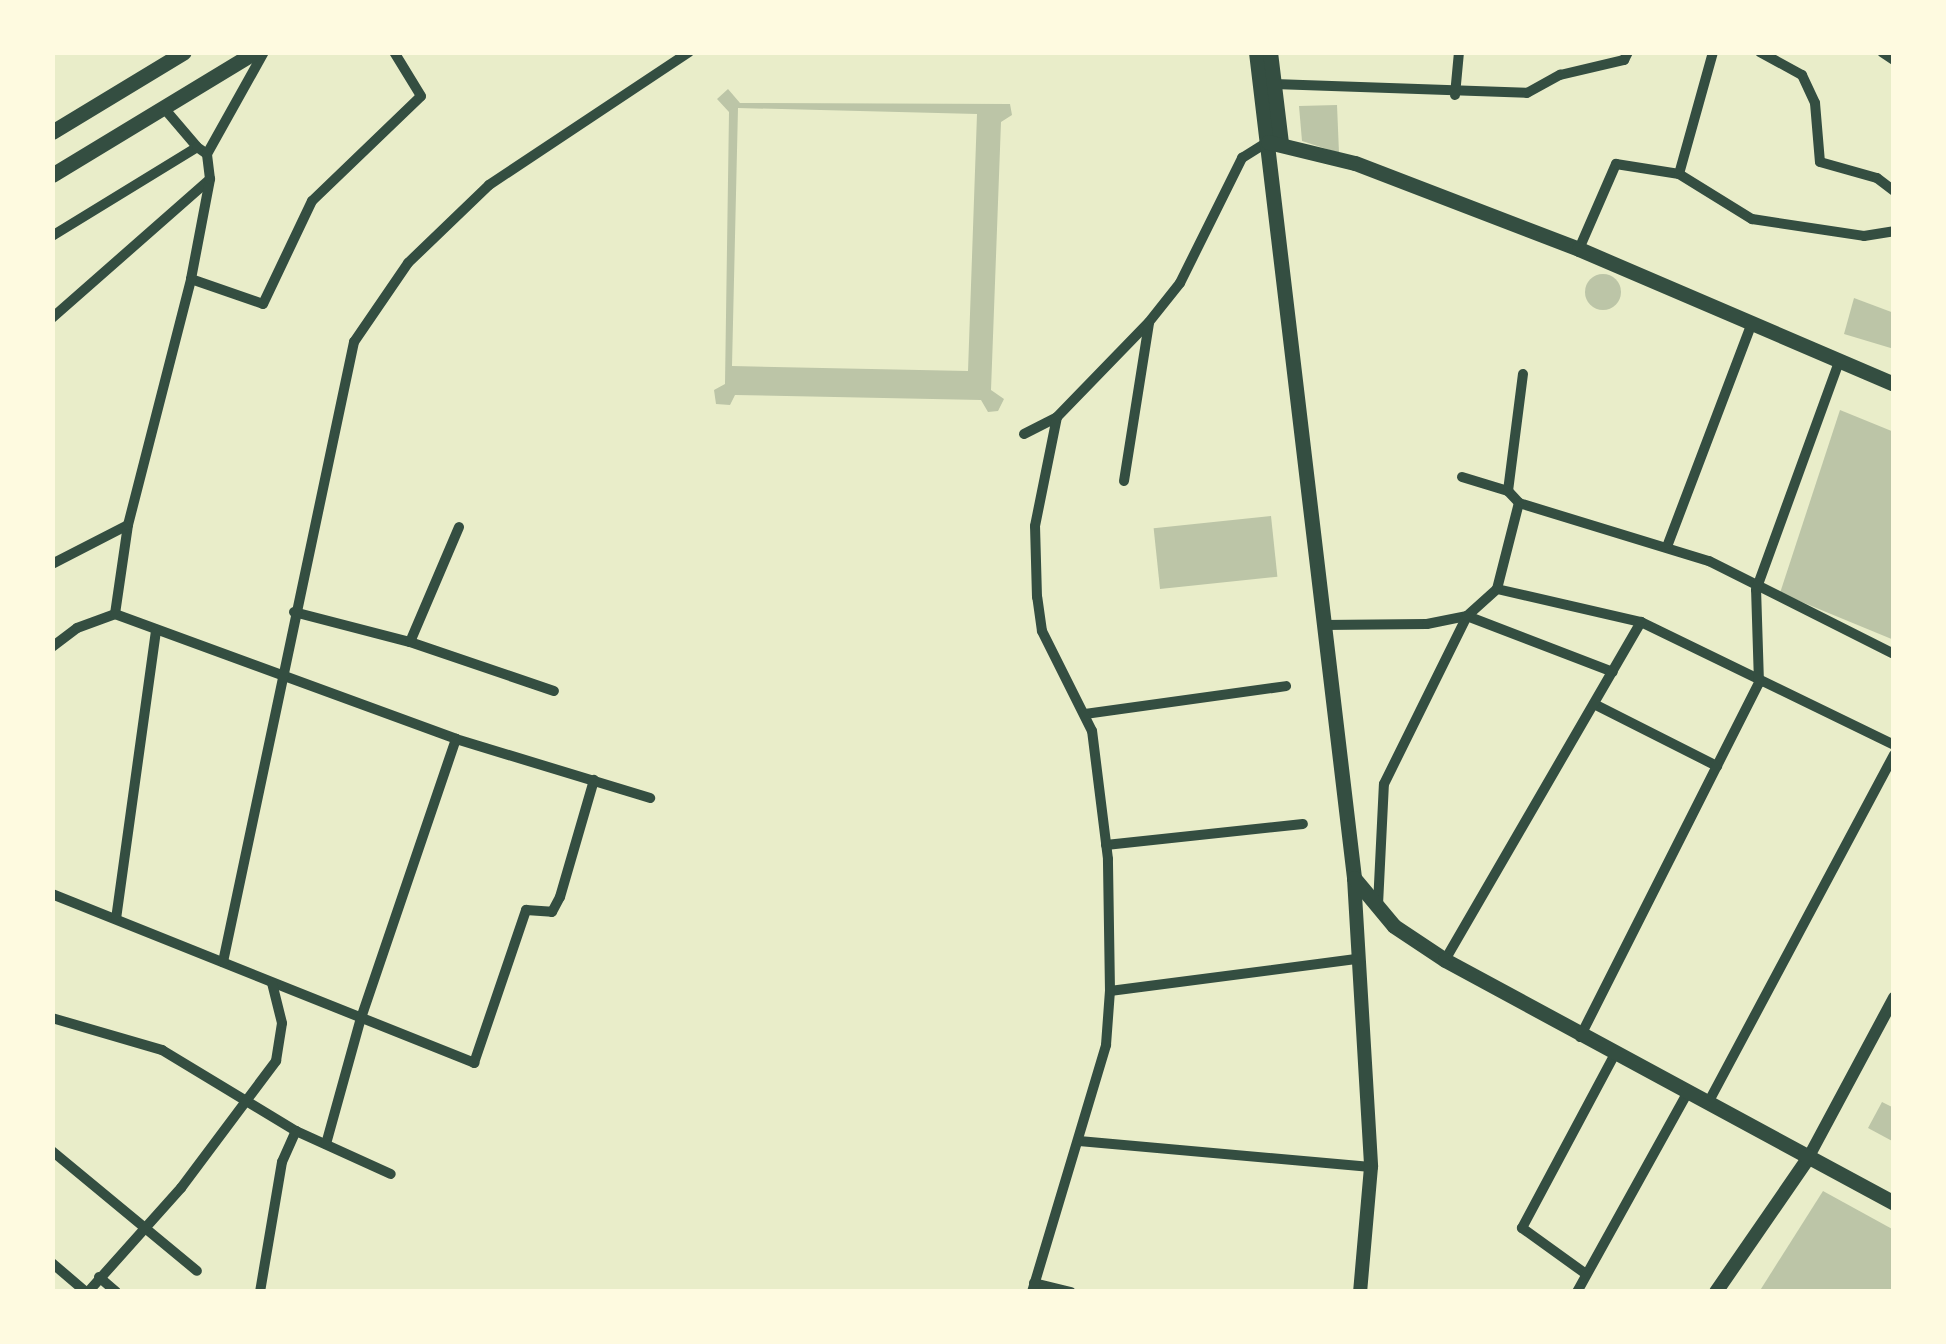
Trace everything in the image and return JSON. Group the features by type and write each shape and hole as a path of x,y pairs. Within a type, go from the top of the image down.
{"main road":[{"path":"52,132 184,52"},
{"path":"52,174 256,52"},
{"path":"1256,52 1274,143 1323,625 1354,878 1371,1167 1360,1292"},
{"path":"1270,52 1274,143"},
{"path":"1274,143 1355,164 1579,249 1894,384"},
{"path":"1354,878 1378,911 1446,960 1580,1038 1894,1204"},
{"path":"1716,1292 1807,1160"}],"street":[{"path":"52,236 202,150 264,52"},
{"path":"191,278 263,304 312,200 421,96 394,52"},
{"path":"222,962 354,342 408,263 531,152 689,52"},
{"path":"1455,95 1459,52"},
{"path":"1274,84 1455,95 1527,93 1560,75 1624,60 1628,52"},
{"path":"1679,174 1713,52"},
{"path":"1760,52 1802,76 1815,103 1820,162 1878,178 1894,191"},
{"path":"1882,52 1894,60"},
{"path":"116,614 128,525 191,278 210,179 202,150 164,107"},
{"path":"1024,434 1058,417 1149,322 1180,282 1242,158 1274,143"},
{"path":"1579,249 1616,164 1679,174 1752,219 1864,236 1894,231"},
{"path":"52,318 210,179"},
{"path":"1124,481 1149,322"},
{"path":"1668,544 1752,323"},
{"path":"1580,1038 1759,683 1756,590 1839,362"},
{"path":"1508,491 1523,374"},
{"path":"1058,417 1035,526 1037,597 1042,631 1085,714 1106,845 1110,991 1106,1045 1033,1287 1071,1292"},
{"path":"1462,477 1508,491 1519,503 1668,544 1894,654"},
{"path":"1378,911 1384,784 1467,616 1496,589 1519,503"},
{"path":"52,564 128,525"},
{"path":"410,642 459,527"},
{"path":"1496,589 1642,622 1759,683 1894,745"},
{"path":"294,612 410,642 554,691"},
{"path":"52,648 77,628 116,614 456,739 650,798"},
{"path":"1323,625 1427,624 1467,616 1612,672"},
{"path":"1446,960 1642,622"},
{"path":"116,918 156,630"},
{"path":"1085,714 1286,686"},
{"path":"1594,704 1718,766"},
{"path":"326,1144 361,1018 456,739"},
{"path":"1708,1103 1894,755"},
{"path":"52,894 474,1063 526,910 552,912 560,897 594,780"},
{"path":"1106,845 1303,824"},
{"path":"1110,991 1356,959"},
{"path":"52,1263 87,1292 248,1098 283,1042 272,983"},
{"path":"1807,1160 1894,998"},
{"path":"52,1018 162,1050 296,1130 391,1174"},
{"path":"1586,1274 1522,1228 1614,1056"},
{"path":"1577,1292 1688,1092"},
{"path":"260,1292 282,1162 296,1130"},
{"path":"1079,1141 1371,1167"},
{"path":"52,1151 197,1271"},
{"path":"99,1277 116,1292"}],"building":[{"path":"728,89 740,103 1010,104 1012,115 1001,122 991,390 1004,399 998,411 988,412 981,400 735,395 730,405 716,404 714,390 725,384 729,112 717,99","holes":["738,108 977,114 968,371 732,366"]},
{"path":"1337,105 1339,153 1302,141 1299,106"},
{"path":"1603,274 1616,279 1621,292 1616,305 1603,310 1590,305 1585,292 1590,279"},
{"path":"1854,298 1894,313 1894,349 1844,334"},
{"path":"1840,410 1894,432 1894,640 1780,593"},
{"path":"1271,516 1277,577 1160,589 1154,528"},
{"path":"1882,1102 1894,1108 1894,1142 1868,1128"},
{"path":"1823,1191 1894,1230 1894,1292 1759,1292"}]}
